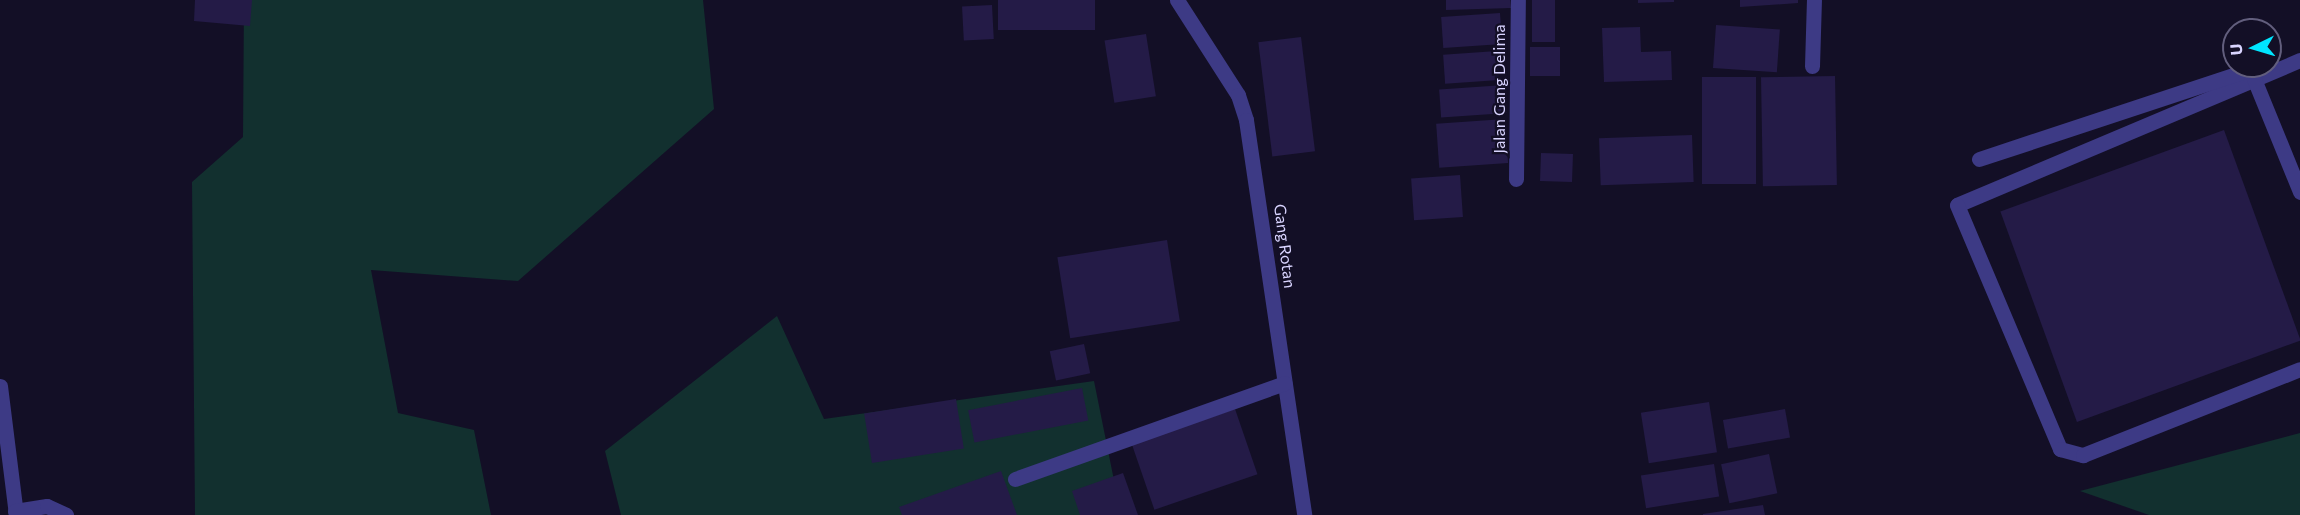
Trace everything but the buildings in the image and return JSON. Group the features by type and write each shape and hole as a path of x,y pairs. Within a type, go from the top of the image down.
{"street":[{"name":"Gang Rotan","path":"1177,0 1238,95 1246,120 1304,515"},
{"name":"Jalan Gang Delima","path":"1516,178 1518,0"},
{"path":"1812,66 1814,0"},
{"path":"2282,59 2300,52"},
{"path":"2282,65 2300,60"},
{"path":"1979,159 2241,78"},
{"path":"2246,78 1957,205 2060,448 2083,455 2300,369"},
{"path":"2259,78 2300,192"},
{"path":"1016,479 1284,383"},
{"path":"0,386 15,513 47,506 66,515"}],"green space":[{"path":"244,0 703,0 714,109 518,281 371,270 398,413 474,430 491,515 195,515 192,182 243,137"},
{"path":"777,316 824,419 1094,381 1121,515 621,515 605,451"},
{"path":"2300,433 2300,515 2149,515 2080,491"}]}
